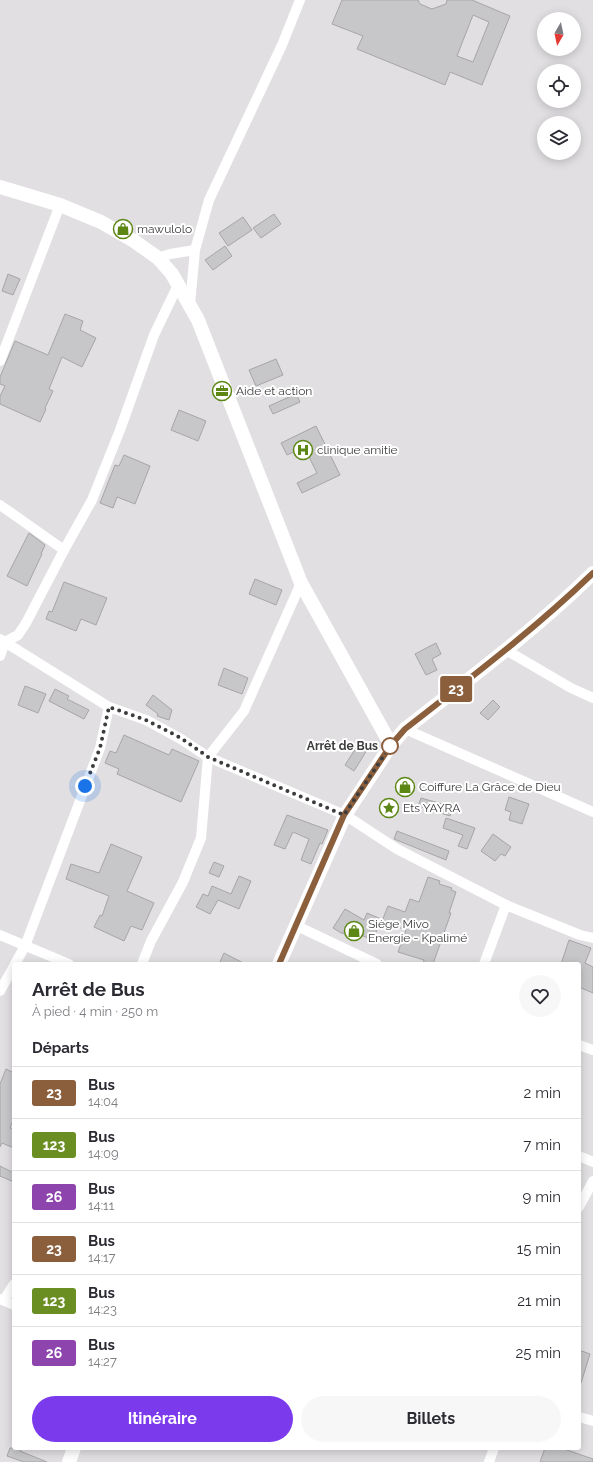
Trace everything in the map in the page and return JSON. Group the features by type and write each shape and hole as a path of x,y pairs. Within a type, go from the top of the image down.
{"street":[{"path":"190,305 195,250 208,200 282,45 300,0"},
{"path":"0,187 60,205 101,222 134,241 158,258 172,274 198,320 301,583 391,745"},
{"path":"0,361 60,205"},
{"path":"158,258 170,254 195,250"},
{"path":"3,641 18,635 26,623 92,500 120,430 154,335 178,284"},
{"path":"0,505 64,550"},
{"path":"280,962 297,926 344,815 391,745 405,729 506,650 563,602 593,573"},
{"path":"143,962 151,941 183,882 201,838 208,757 244,711 301,583"},
{"path":"0,656 3,641"},
{"path":"3,641 109,707 146,720 181,738 208,757 344,815 397,849 506,905 580,935 593,938"},
{"path":"506,650 571,688 593,698"},
{"path":"17,962 25,946 100,748 109,707"},
{"path":"405,729 593,812"},
{"path":"485,962 506,905"},
{"path":"297,926 373,962"},
{"path":"0,935 64,962"},
{"path":"0,991 12,970"},
{"path":"581,1046 593,1050"},
{"path":"581,1157 593,1162"},
{"path":"581,1203 593,1181"},
{"path":"12,1287 2,1300 12,1303"},
{"path":"581,1418 593,1421"},
{"path":"69,1462 73,1450"},
{"path":"489,1462 493,1450"}],"building":[{"path":"342,0 418,0 420,4 432,9 446,4 447,0 472,0 510,16 482,85 450,72 445,85 357,49 363,36 332,24","holes":["473,15 489,22 473,62 457,56"]},
{"path":"274,214 281,224 261,238 253,228"},
{"path":"243,217 252,230 228,246 219,233"},
{"path":"225,246 232,256 213,270 205,260"},
{"path":"8,274 20,279 13,295 2,291"},
{"path":"65,314 83,321 80,330 96,338 82,367 62,357 49,389 53,391 40,422 0,404 0,396 5,386 0,384 0,377 15,341 48,355"},
{"path":"276,359 283,375 256,386 249,370"},
{"path":"296,394 300,402 273,414 269,406"},
{"path":"179,410 206,421 198,441 171,430"},
{"path":"316,426 340,475 302,493 297,483 317,473 304,447 287,455 281,443"},
{"path":"124,455 150,466 135,504 117,497 113,508 100,503 115,465 119,466"},
{"path":"29,533 45,545 27,586 7,576"},
{"path":"255,579 282,590 276,605 249,594"},
{"path":"64,582 107,598 96,625 81,619 76,631 46,619 49,611 52,612"},
{"path":"436,643 441,654 432,659 437,670 426,675 415,654"},
{"path":"224,668 248,678 242,694 218,685"},
{"path":"25,686 46,694 38,713 18,705"},
{"path":"55,689 69,696 67,699 89,710 84,719 49,701"},
{"path":"153,695 172,710 169,720 157,716 158,714 146,705"},
{"path":"493,700 500,707 488,720 480,713"},
{"path":"124,735 169,755 172,749 199,761 181,802 117,774 119,769 105,763 110,751 116,753"},
{"path":"358,745 367,750 354,771 345,765"},
{"path":"509,797 529,804 522,824 509,820 511,812 505,810"},
{"path":"421,798 453,807 450,816 418,806"},
{"path":"287,815 328,830 322,844 320,843 311,864 301,860 309,839 293,832 285,849 274,845"},
{"path":"446,818 475,828 467,849 458,846 463,835 443,828"},
{"path":"397,831 449,851 446,860 394,839"},
{"path":"493,834 511,847 505,856 501,854 495,861 481,851"},
{"path":"111,844 142,857 127,891 154,903 142,930 131,926 124,941 94,927 100,915 102,916 109,896 66,879 71,864 99,873"},
{"path":"214,862 224,866 219,877 209,873"},
{"path":"239,876 251,881 239,909 218,900 210,914 196,907 203,894 208,896 212,886 231,894"},
{"path":"428,877 440,881 439,884 452,888 451,890 456,892 449,913 451,913 434,962 424,962 424,960 398,952 406,930 382,921 388,906 405,912 410,899 419,902"},
{"path":"345,909 364,920 367,913 381,919 373,940 346,929 343,934 333,928"},
{"path":"569,940 591,948 585,963 593,967 593,993 581,988 581,962 562,962"},
{"path":"224,953 241,962 220,962"},
{"path":"6,1069 12,1072 12,1123 10,1128 12,1128 12,1147 2,1143 0,1147 0,1084"},
{"path":"0,1166 12,1172 12,1181 0,1176"},
{"path":"581,1351 590,1354 581,1383"},
{"path":"10,1448 12,1448 12,1450 20,1450 47,1462 24,1462 7,1456"},
{"path":"544,1450 567,1450 593,1459 593,1462 540,1462"}],"bus line":[{"name":"23","path":"280,962 297,926 344,815 391,745 405,729 506,650 563,602 593,573"}],"place":[{"name":"mawulolo","path":"123,229"},
{"name":"Aide et action","path":"222,391"},
{"name":"clinique amitie","path":"303,450"},
{"name":"Arrêt de Bus","path":"390,746"},
{"name":"Coiffure La Grâce de Dieu","path":"405,787"},
{"name":"Ets YAYRA","path":"389,808"},
{"name":"Siège Mivo Energie - Kpalimé","path":"354,931"}],"route":[{"path":"85,786 100,748 109,707 146,720 181,738 208,757 344,815 391,745 390,746"}]}
